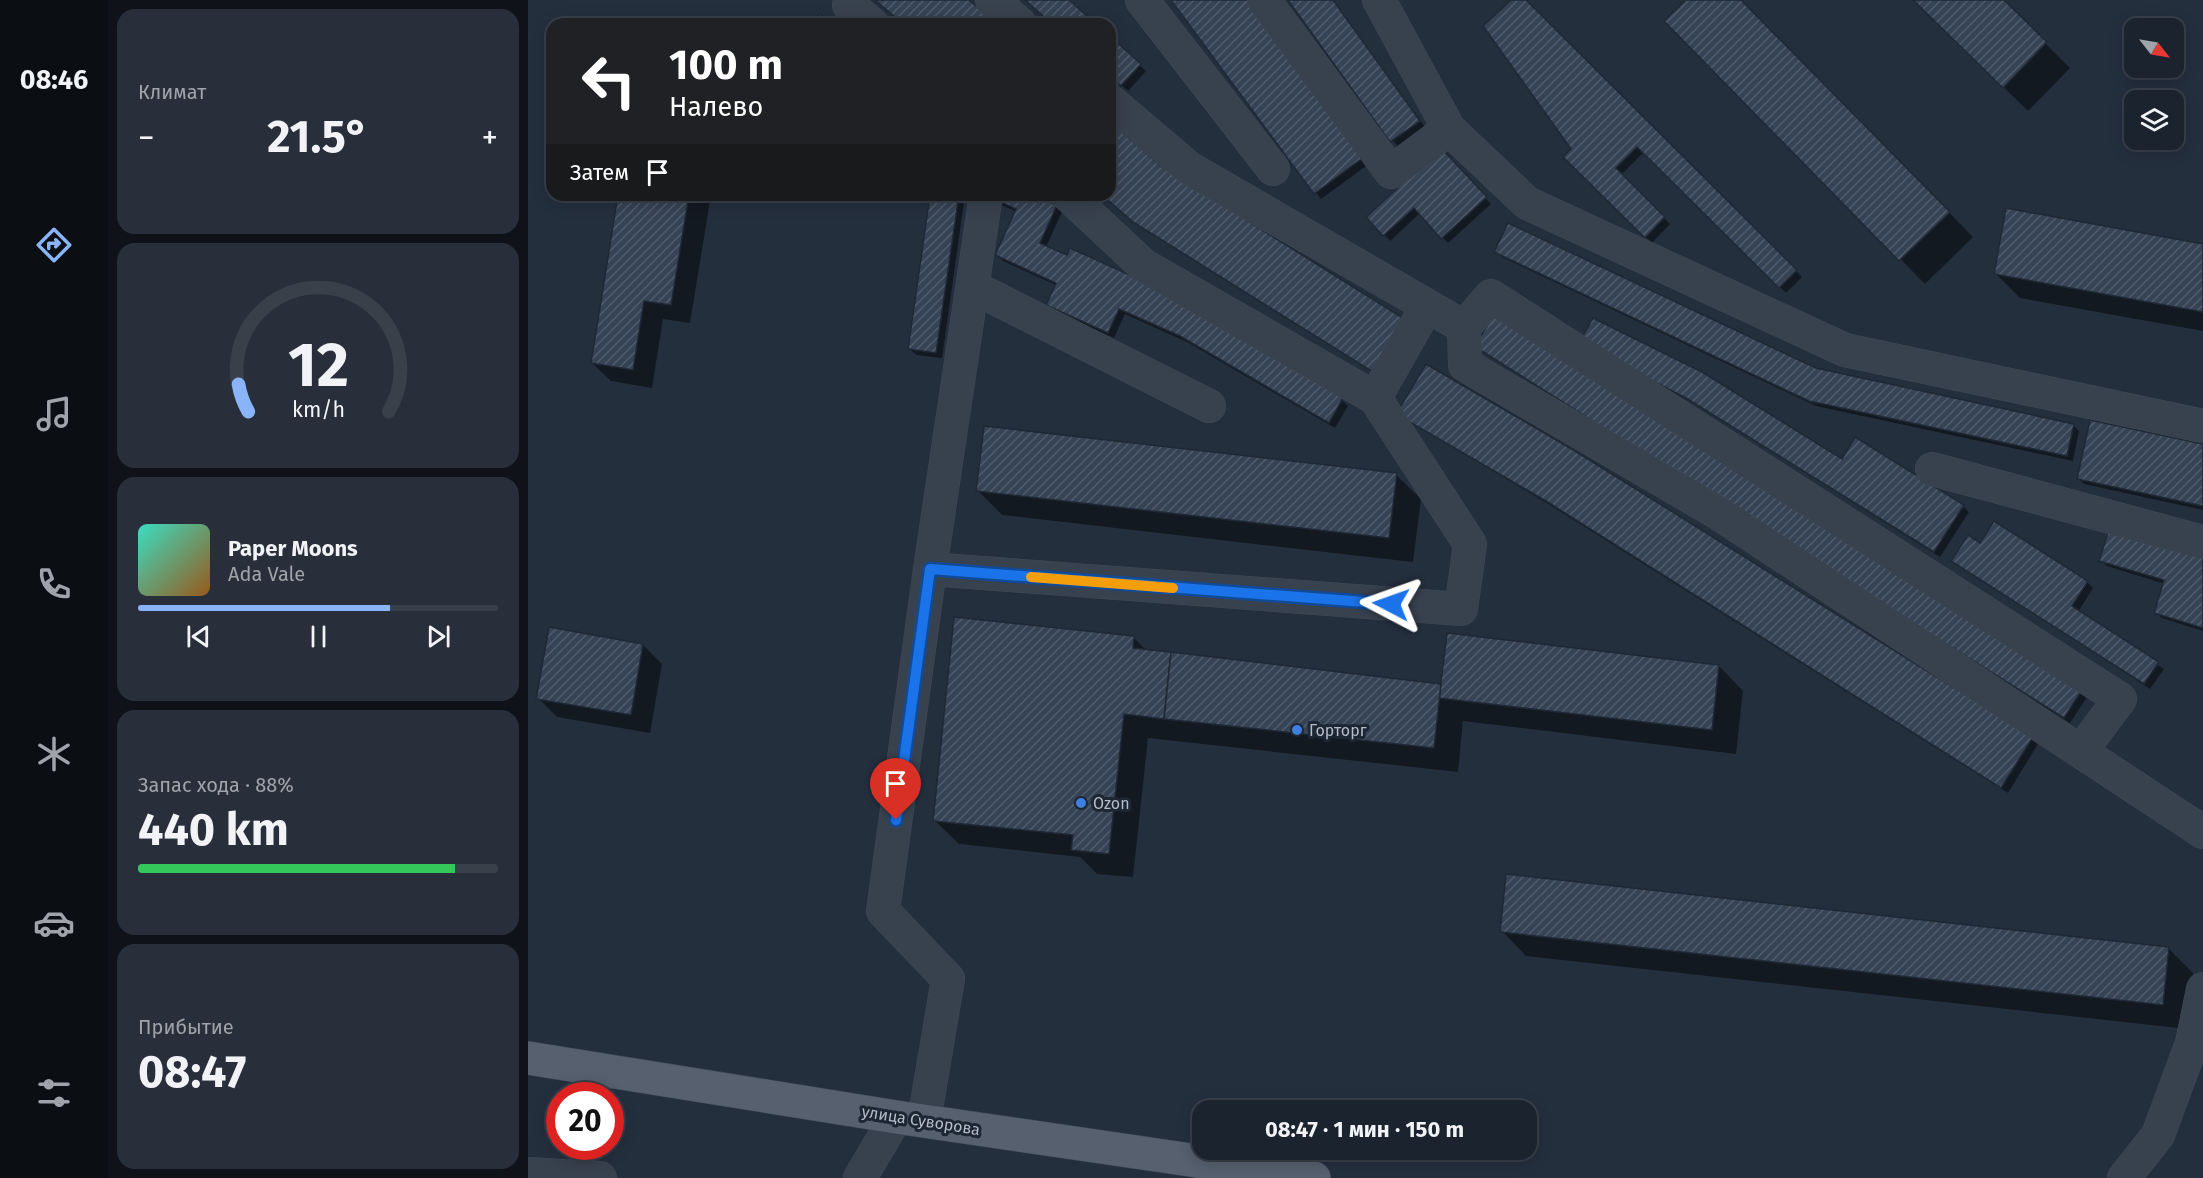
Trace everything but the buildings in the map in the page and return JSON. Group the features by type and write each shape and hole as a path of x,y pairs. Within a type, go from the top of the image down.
{"main road":[{"name":"улица Суворова","path":"528,1058 910,1119 1314,1178"}],"street":[{"path":"992,0 1013,18"},
{"path":"1143,0 1273,169"},
{"path":"1263,0 1391,172 1449,129"},
{"path":"1379,0 1449,129 1527,203 1845,350 2203,426"},
{"path":"1116,106 1189,168 1464,327"},
{"path":"860,1178 910,1119 948,979 883,911 930,569 985,201"},
{"path":"930,569 1461,609 1470,544 1376,398 1143,265 1074,201"},
{"path":"972,287 1209,406"},
{"path":"2081,751 2120,699 1491,296 1464,327 1465,365 1718,513 2203,832"},
{"path":"1376,398 1427,306"},
{"path":"1932,469 2203,542"},
{"path":"2124,1178 2158,1135 2192,1043 2203,989"},
{"path":"528,1174 600,1178"}],"slow traffic":[{"path":"1031,577 1173,588"}],"place":[{"name":"Горторг","path":"1297,730"},
{"name":"Ozon","path":"1081,803"}],"route":[{"path":"896,820 930,569 1391,604"}]}
